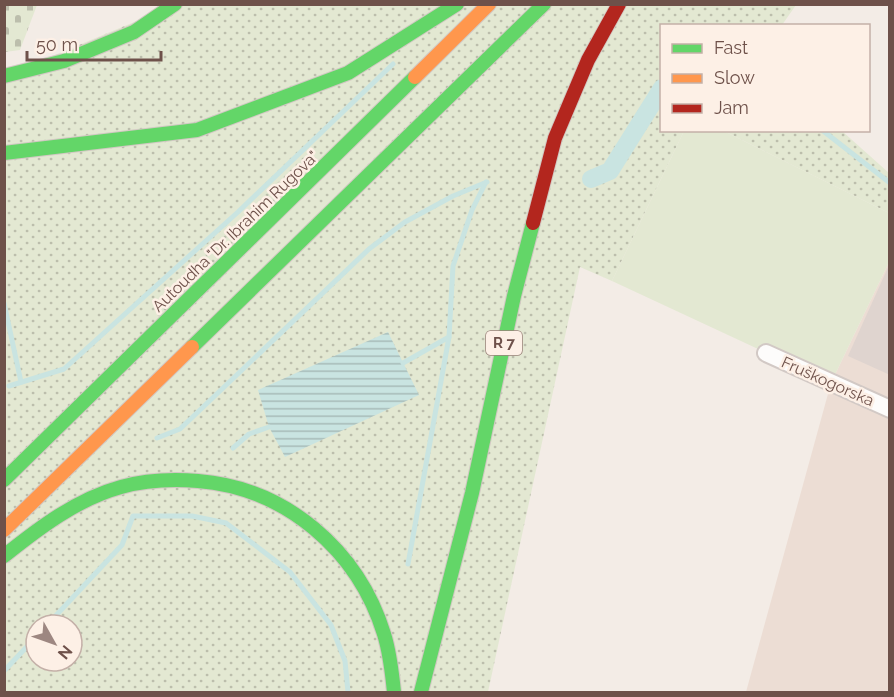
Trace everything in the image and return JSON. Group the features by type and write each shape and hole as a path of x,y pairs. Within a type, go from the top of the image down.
{"main road":[{"path":"4,76 64,61 124,37 175,4"},
{"path":"4,153 197,130 348,73 457,4"},
{"name":"Autoudha \"Dr. Ibrahim Rugova\"","path":"4,480 489,4"},
{"path":"4,530 544,4"},
{"name":"R 7","path":"421,693 472,493 514,296 555,138 588,60 619,4"},
{"path":"4,556 28,535 89,499 138,483 187,480 231,486 269,499 301,517 329,541 363,586 381,625 390,654 394,693"}],"street":[{"name":"Fruškogorska","path":"766,353 890,409"}],"shaded area":[{"path":"889,262 889,692 746,692 831,383"}],"green space":[{"path":"4,5 37,5 20,50 5,52"},
{"path":"175,5 796,5 783,24 660,24 660,132 684,132 612,281 580,267 488,692 5,692 4,76"},
{"path":"684,132 726,132 889,213 889,262 831,383 612,281"},
{"path":"726,132 843,132 889,173 889,213"}],"water":[{"path":"388,332 419,395 285,457 269,427 258,390"}],"building":[{"path":"890,263 890,375 848,356"}],"waterway":[{"path":"9,386 64,369 238,212 393,64"},
{"path":"591,179 610,171 660,91"},
{"path":"825,132 890,183"},
{"path":"403,363 449,337 453,266 472,210 486,182"},
{"path":"157,438 180,429 369,249 405,222 453,196 487,182"},
{"path":"4,303 21,382"},
{"path":"408,564 449,337"},
{"path":"233,448 249,434 269,427"},
{"path":"58,613 122,545 133,516 192,516 226,523 290,572 331,625 345,661 348,692"},
{"path":"4,671 24,650"}],"traffic: fast":[{"path":"4,76 64,61 134,32 175,4"},
{"path":"4,153 197,130 348,73 457,4"},
{"path":"192,347 544,4"},
{"path":"4,480 415,77"},
{"path":"421,692 472,493 514,296 533,223"},
{"path":"4,556 45,525 74,507 105,492 130,485 160,481 198,481 230,486 261,496 289,510 314,529 337,551 356,576 372,604 384,634 394,692"}],"traffic: slow":[{"path":"415,77 489,4"},
{"path":"4,530 192,347"}],"traffic: jam":[{"path":"533,223 555,138 588,60 619,4"}]}
